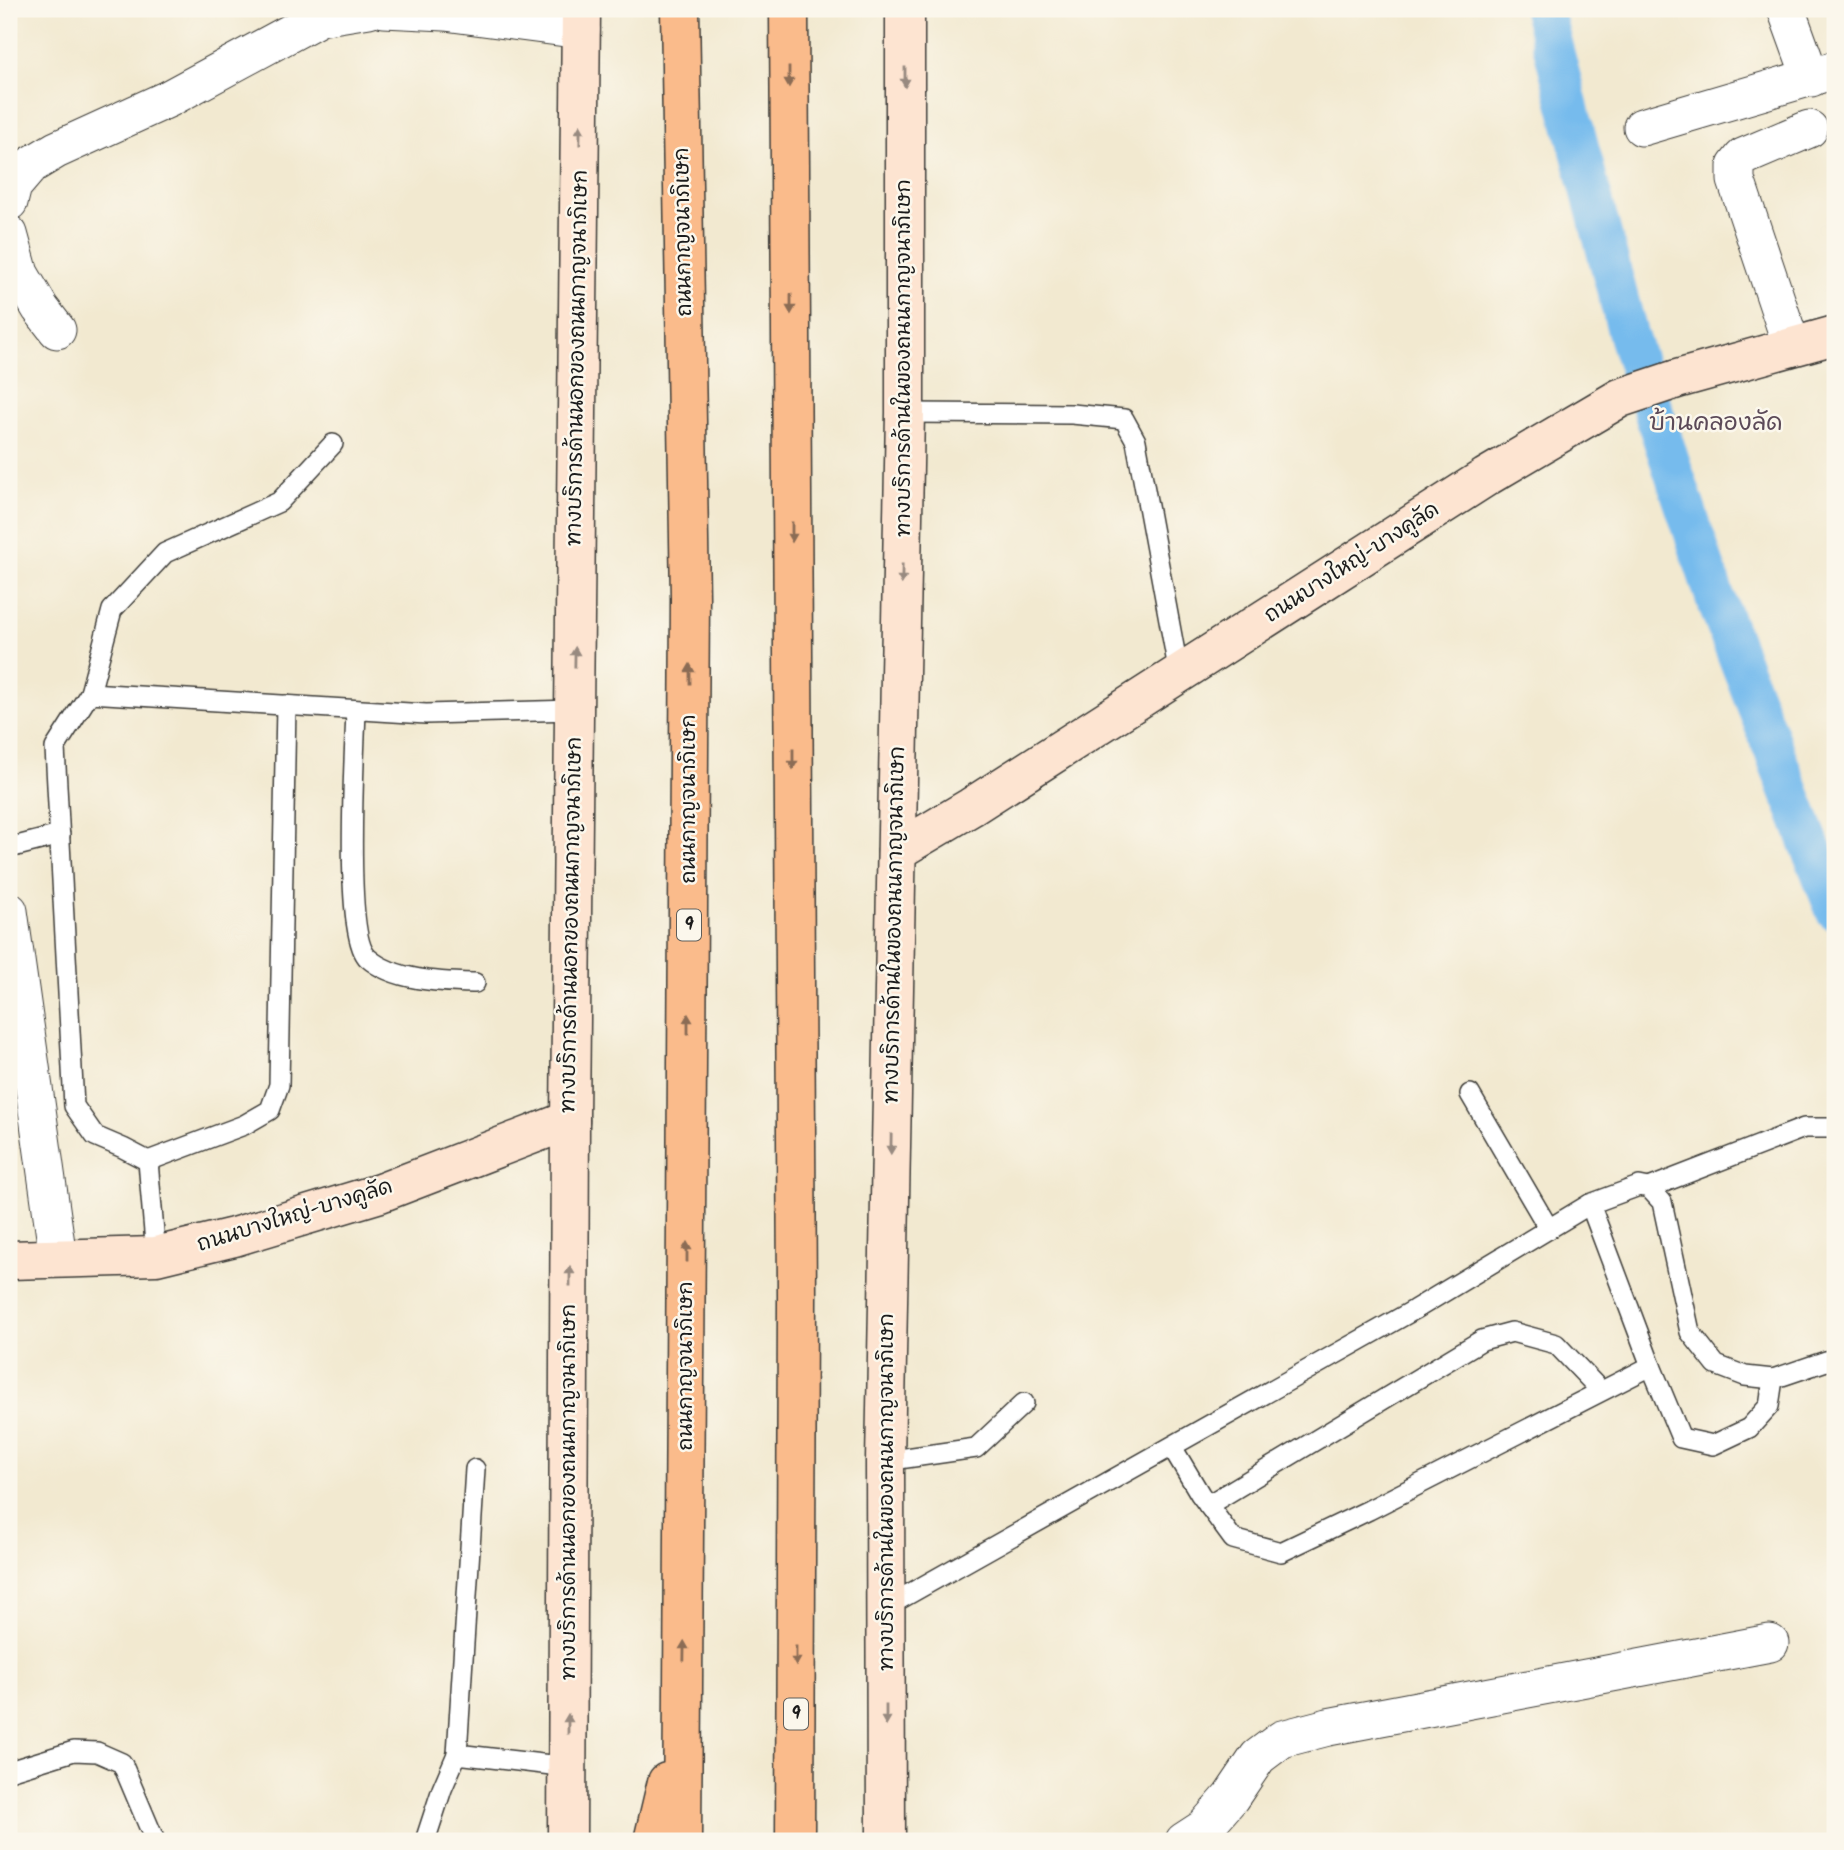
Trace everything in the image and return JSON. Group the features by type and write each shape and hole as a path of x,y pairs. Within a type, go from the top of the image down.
{"highway":[{"name":"ถนนกาญจนาภิเษก","path":"680,9 691,598 682,1841"},
{"name":"9","path":"789,9 797,1282 795,1841"},
{"path":"653,1841 683,1711"}],"main road":[{"name":"ทางบริการด้านในของถนนกาญจนาภิเษก","path":"886,1841 885,1461 905,413 905,9"},
{"name":"ทางบริการด้านนอกของถนนกาญจนาภิเษก","path":"567,1841 570,1120 581,19"},
{"name":"ถนนบางใหญ่-บางคูลัด","path":"897,851 971,807 1486,477 1620,398 1677,379 1835,335"},
{"name":"ถนนบางใหญ่-บางคูลัด","path":"9,1259 156,1255 234,1237 380,1193 570,1120"}],"street":[{"path":"9,202 13,186 31,165 56,150 168,99 320,17 369,9"},
{"path":"384,9 581,19"},
{"path":"1642,127 1823,74 1786,9"},
{"path":"1792,347 1735,180 1736,166 1743,157 1809,129"},
{"path":"9,234 20,274 57,330"},
{"path":"9,911 58,1258"},
{"path":"1184,1841 1203,1828 1231,1797 1258,1757 1282,1739 1328,1727 1770,1643"}],"lane":[{"path":"905,413 1072,414 1124,419 1136,441 1179,674"},
{"path":"286,705 279,1085 270,1110 244,1125 148,1161 95,1136 74,1106 55,748 90,693 112,610 165,553 279,502 334,444"},
{"path":"90,693 426,714 574,710"},
{"path":"356,709 351,873 358,936 365,956 385,969 420,979 475,983"},
{"path":"9,848 60,835"},
{"path":"1470,1094 1549,1229"},
{"path":"886,1607 1414,1310 1590,1204 1639,1186 1649,1188 1804,1128 1835,1128"},
{"path":"148,1161 156,1255"},
{"path":"1649,1188 1661,1202 1690,1332 1716,1365 1745,1376 1773,1379 1835,1358"},
{"path":"1590,1204 1681,1438 1713,1445 1749,1428 1769,1406 1773,1379"},
{"path":"1208,1505 1482,1340 1512,1332 1556,1344 1601,1391"},
{"path":"1172,1447 1233,1539 1280,1552 1369,1510 1651,1366"},
{"path":"885,1461 976,1448 1024,1403"},
{"path":"425,1841 457,1754 475,1468"},
{"path":"9,1771 74,1751 97,1752 122,1763 155,1841"},
{"path":"457,1754 568,1767"}],"waterway":[{"path":"1543,9 1629,338 1716,600 1835,910"}],"district":[{"name":"บ้านคลองลัด","path":"1716,423"}]}
